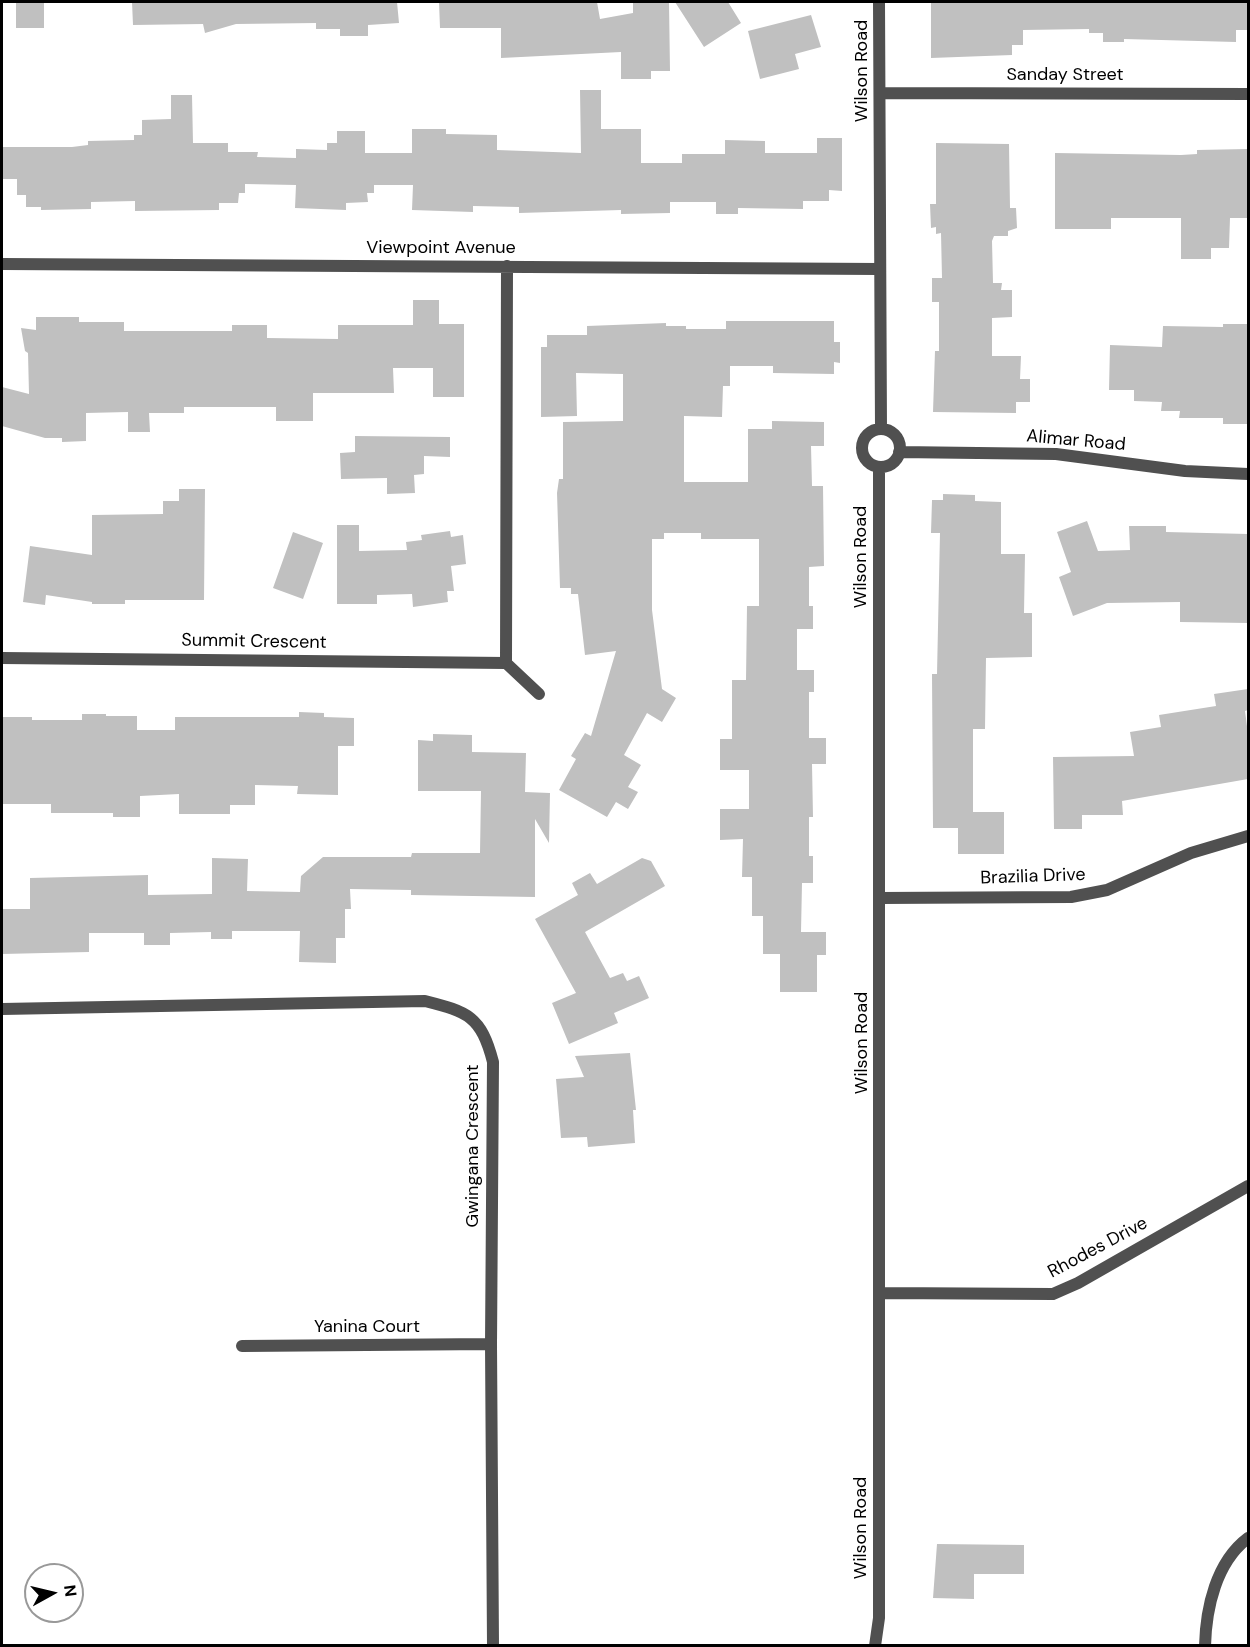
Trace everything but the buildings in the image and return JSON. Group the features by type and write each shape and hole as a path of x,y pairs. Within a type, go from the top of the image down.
{"street":[{"name":"Wilson Road","path":"879,2 881,429"},
{"name":"Sanday Street","path":"880,93 1248,94"},
{"name":"Viewpoint Avenue","path":"2,264 879,269"},
{"path":"507,266 506,663 539,694"},
{"path":"881,429 893,434 897,439 899,452 892,463 879,467 867,462 862,445 869,434 881,429"},
{"name":"Alimar Road","path":"899,452 1056,454 1185,471 1248,474"},
{"name":"Wilson Road","path":"875,1646 879,1618 879,467"},
{"name":"Summit Crescent","path":"2,658 506,663"},
{"name":"Brazilia Drive","path":"879,898 1071,897 1107,890 1191,853 1248,836"},
{"name":"Gwingana Crescent","path":"2,1009 425,1001 454,1008 474,1019 487,1040 493,1062 491,1344 493,1646"},
{"name":"Rhodes Drive","path":"880,1293 1053,1293 1078,1283 1248,1186"},
{"name":"Yanina Court","path":"242,1346 491,1344"},
{"path":"1205,1646 1205,1625 1217,1578 1241,1544 1248,1538"},
{"name":"Wilson Road","path":"879,1618 883,1646"}]}
